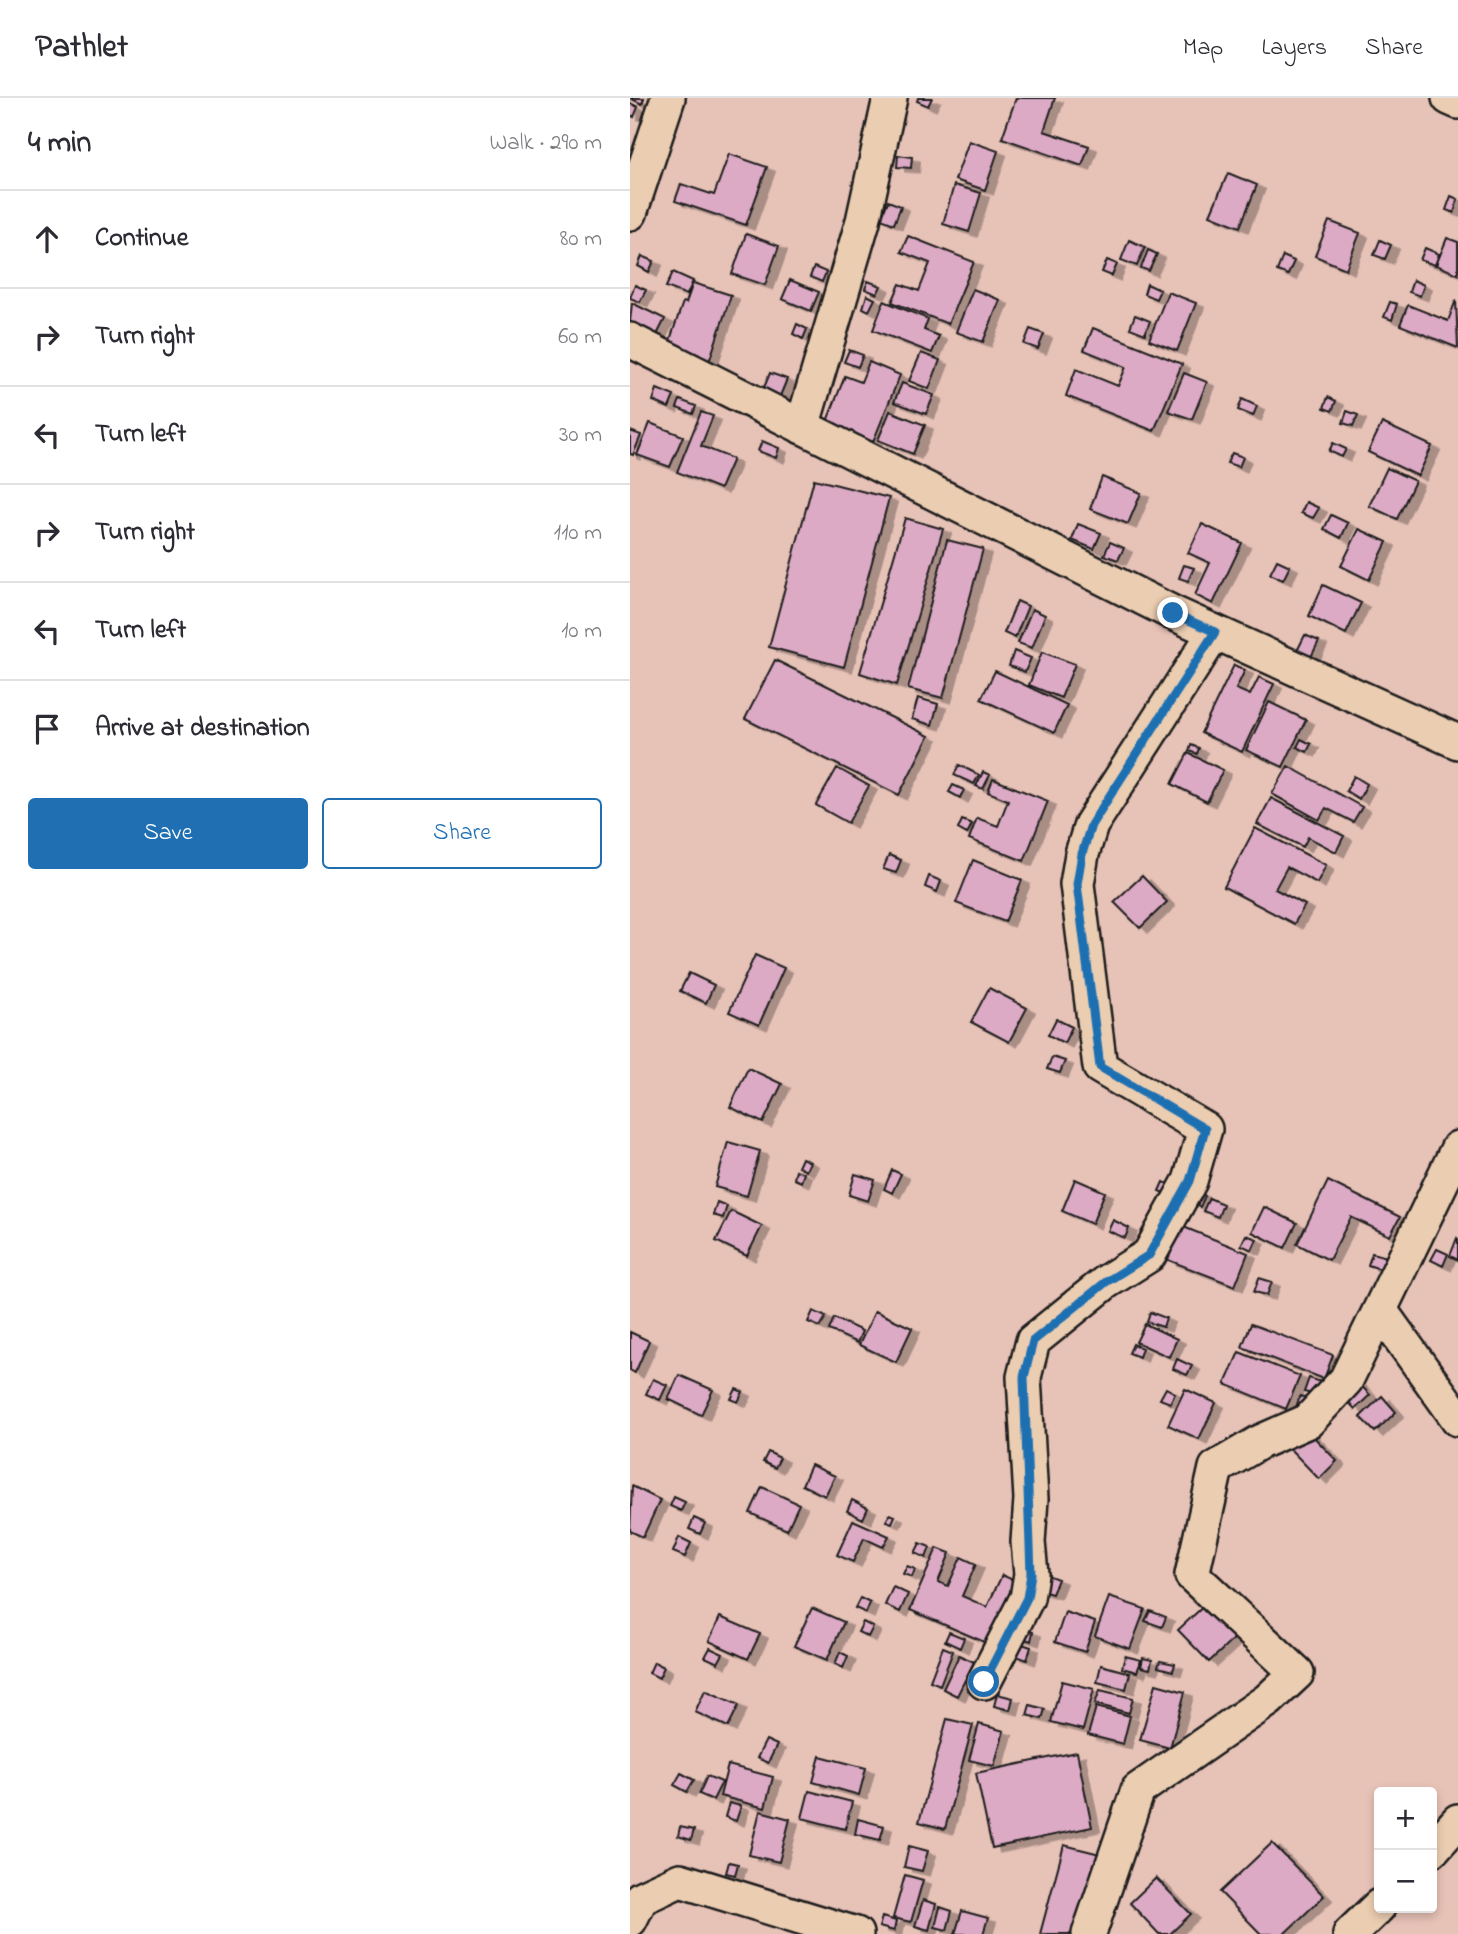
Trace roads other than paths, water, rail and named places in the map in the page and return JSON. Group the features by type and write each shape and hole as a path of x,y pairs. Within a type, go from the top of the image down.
{"street":[{"path":"630,213 668,98"},
{"path":"802,426 863,221 890,98"},
{"path":"1449,98 1458,102"},
{"path":"630,340 1215,632 1458,742"},
{"path":"984,1682 1027,1598 1031,1574 1024,1377 1033,1341 1106,1282 1149,1255 1190,1181 1205,1129 1100,1067 1077,884 1091,825 1215,632"},
{"path":"1089,1934 1138,1790 1268,1700 1297,1673 1192,1575 1216,1468 1260,1442 1308,1422 1346,1380 1409,1256 1422,1220 1458,1147"},
{"path":"1380,1310 1458,1419"},
{"path":"1437,1844 1458,1821"},
{"path":"630,1920 641,1898 680,1880 856,1934"},
{"path":"1350,1934 1374,1911"}]}
